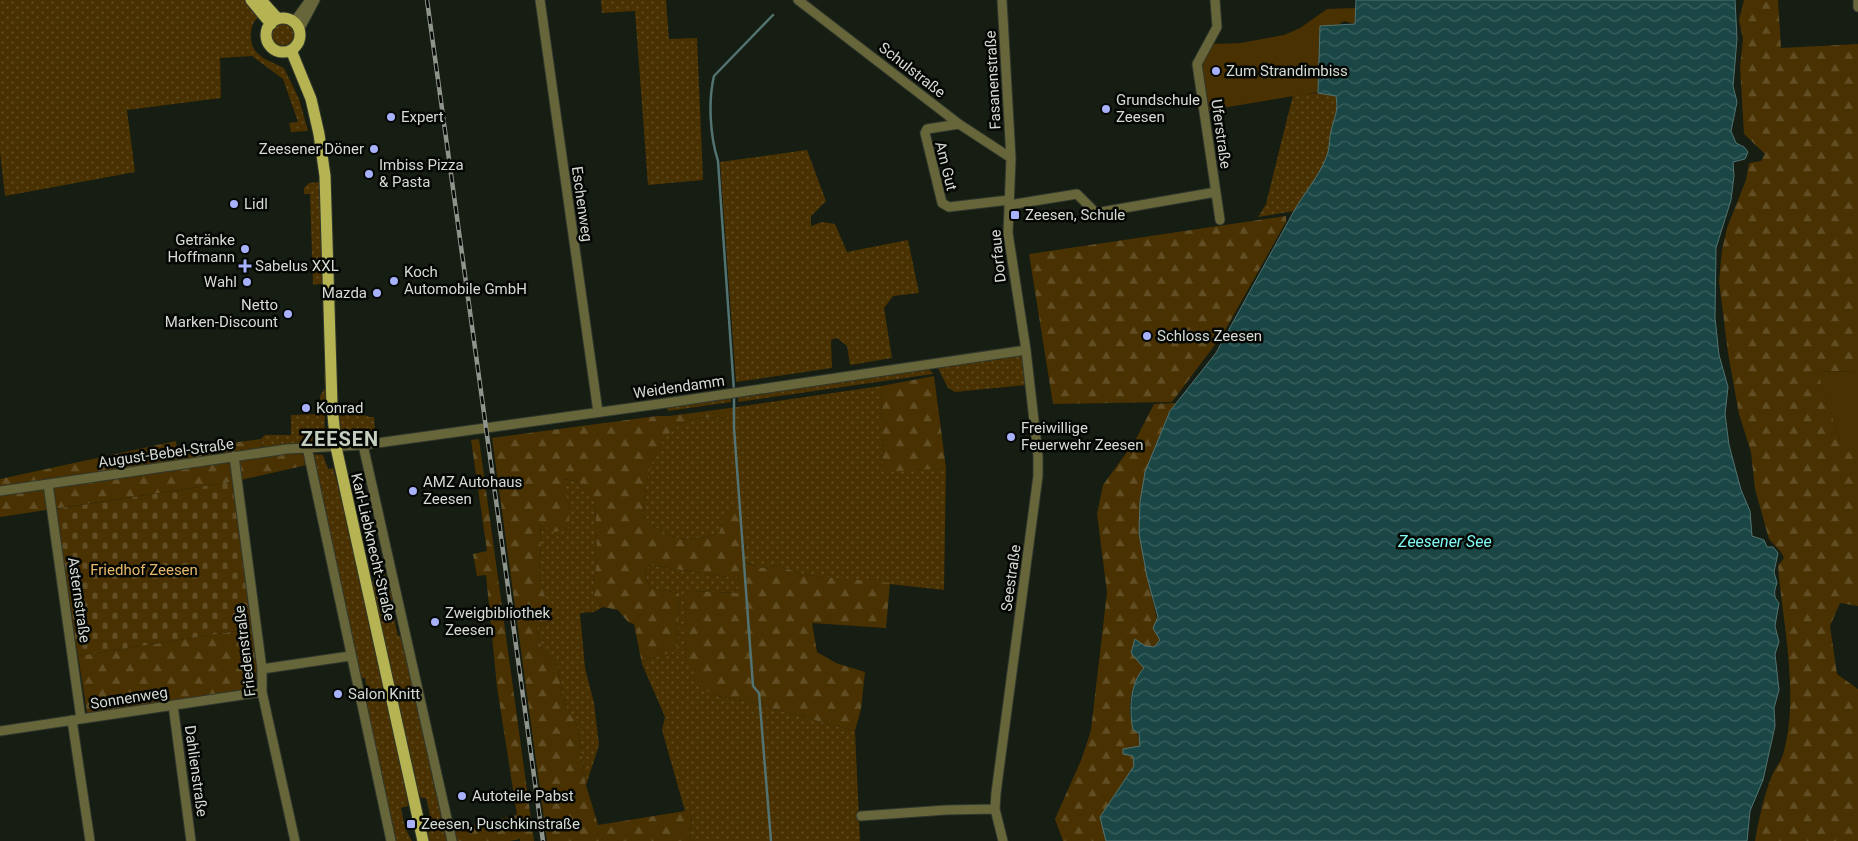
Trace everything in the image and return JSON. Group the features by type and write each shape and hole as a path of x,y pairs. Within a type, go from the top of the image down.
{"main road":[{"path":"251,0 274,21 289,19 297,26 298,43 291,50 281,52 269,43 267,33 274,21"},
{"path":"261,0 274,21"},
{"name":"Karl-Liebknecht-Straße","path":"291,50 311,99 320,134 325,176 332,405 336,447 423,841"}],"street":[{"path":"297,26 310,0"},
{"path":"297,26 314,0"},
{"name":"Eschenweg","path":"540,0 598,412"},
{"name":"Schulstraße","path":"798,0 959,124 1012,158"},
{"name":"Fasanenstraße","path":"1002,0 1012,158"},
{"name":"Uferstraße","path":"1214,0 1217,27 1197,64 1220,220"},
{"path":"1858,0 1858,7"},
{"name":"Am Gut","path":"959,124 927,130 925,134 942,203 949,207 1009,203"},
{"name":"Dorfaue","path":"1012,158 1009,241 1026,350"},
{"path":"1009,203 1077,194 1096,212 1101,212 1216,192"},
{"name":"Weidendamm","path":"336,447 734,393 1026,350"},
{"name":"Seestraße","path":"1003,841 995,809 1038,476 1038,456 1026,350"},
{"name":"Karl-Liebknecht-Straße","path":"363,444 452,841"},
{"name":"August-Bebel-Straße","path":"0,491 234,456 307,448 336,447"},
{"path":"307,448 350,656 392,841"},
{"name":"Friedenstraße","path":"234,456 262,669 262,692 295,841"},
{"name":"Asternstraße","path":"48,484 90,841"},
{"path":"262,669 350,656"},
{"name":"Sonnenweg","path":"0,731 262,692"},
{"name":"Dahlienstraße","path":"173,705 191,841"},
{"path":"861,816 946,810 995,809"}],"green space":[{"path":"0,0 248,0 260,16 254,21 252,28 251,41 253,47 261,56 284,68 299,99 308,131 291,132 289,123 298,122 283,79 252,56 220,58 221,98 127,110 135,172 5,196 0,152"},
{"path":"601,0 666,0 669,39 697,38 703,180 648,185 635,11 602,13"},
{"path":"1744,0 1778,0 1781,48 1858,44 1858,372 1818,371 1840,441 1858,441 1858,606 1840,603 1830,626 1837,674 1858,689 1858,841 1755,841 1768,786 1784,751 1788,729 1790,683 1778,566 1784,558 1769,539 1755,489 1751,452 1739,414 1728,353 1719,281 1722,250 1727,228 1746,180 1749,163 1761,161 1765,154 1744,134 1740,67 1743,39 1739,20"},
{"path":"1355,8 1355,24 1344,21 1338,25 1321,27 1318,92 1204,111 1197,64 1208,44 1240,43 1284,35 1300,28 1327,9"},
{"path":"283,22 291,26 295,34 291,42 283,46 275,42 271,34 275,26"},
{"path":"1318,93 1336,96 1337,101 1328,151 1323,165 1294,211 1258,217 1266,204 1293,95"},
{"path":"807,150 826,201 811,216 811,226 822,222 835,224 847,252 908,240 919,293 893,296 884,308 892,358 850,365 847,346 837,338 831,340 832,368 736,382 720,162"},
{"path":"319,182 322,184 326,283 313,285 310,194 304,194 304,188 309,183"},
{"path":"1286,216 1286,222 1223,334 1172,402 1053,404 1029,254"},
{"path":"1021,355 1025,385 955,392 948,388 938,368"},
{"path":"928,368 933,374 738,402 738,395"},
{"path":"1817,371 1858,372 1858,441 1840,441"},
{"path":"328,373 325,438 318,443 263,448 261,439 265,435 291,435 291,415 321,414 320,396 325,388 324,374"},
{"path":"934,376 946,468 883,472 881,386"},
{"path":"881,386 883,471 946,468 944,590 806,575 778,566 759,568 746,562 746,546 723,521 719,533 687,539 677,538 659,530 643,514 646,487 653,459 667,435 678,426 696,419 730,417 730,408"},
{"path":"731,396 731,402 668,411 667,407"},
{"path":"337,403 348,405 369,417 374,417 376,439 344,442 339,436"},
{"path":"1176,403 1170,411 1152,454 1142,492 1140,530 1147,577 1160,640 1154,647 1145,646 1144,668 1137,678 1132,692 1130,714 1139,737 1140,746 1123,749 1133,756 1135,766 1100,817 1106,841 1063,841 1055,819 1082,758 1091,730 1107,592 1097,514 1103,485 1135,441 1154,404"},
{"path":"730,408 730,417 691,420 678,426 667,435 659,446 649,473 643,514 659,530 677,538 687,539 719,533 723,521 735,509 742,511 747,563 759,568 778,566 806,575 890,583 886,628 812,623 817,652 836,663 865,672 861,709 855,731 748,702 712,695 699,682 684,655 687,596 691,591 739,593 737,576 727,577 649,565 645,573 650,588 679,593 677,651 648,659 642,664 634,624 628,622 618,610 603,607 593,594 597,556 595,502 577,481 563,479 570,510 568,530 552,532 540,521 539,576 552,620 536,628 542,649 558,668 564,703 577,725 586,785 598,825 685,811 692,817 689,841 547,841 492,438"},
{"path":"261,439 264,456 303,450 307,465 232,482 0,517 0,479 176,441 177,450"},
{"path":"479,439 534,841 520,841 520,839 510,841 456,841 453,830 517,815 497,687 486,575 477,576 473,554 487,551 471,440"},
{"path":"312,454 323,455 328,469 333,468 341,495 406,782 408,806 401,808 405,828 412,841 395,841 363,692 367,691 365,678 361,678 359,675"},
{"path":"562,479 577,481 595,501 597,556 593,594 603,607 594,612 580,613 585,668 594,703 599,745 586,785 577,725 564,703 558,668 542,649 536,628 552,620 539,576 540,520 570,510"},
{"name":"Friedhof Zeesen","path":"232,482 255,628 78,656 55,509"},
{"path":"649,565 727,577 737,575 740,593 691,591 712,695 748,702 855,731 860,841 689,841 692,818 685,811 662,730 665,717 642,664 648,659 677,650 679,593 650,588 645,573"},
{"path":"384,574 389,579 394,600 390,601 398,636 403,635 450,841 427,841 425,817 430,815 426,798 421,798 413,779 370,585 377,576"},
{"path":"255,628 258,666 255,687 251,690 94,715 87,712 78,656"}],"water":[{"name":"Zeesener See","path":"1356,0 1735,0 1737,39 1733,86 1737,102 1731,131 1736,143 1744,147 1748,152 1745,159 1733,162 1734,176 1731,200 1716,248 1715,318 1719,355 1728,387 1725,414 1729,445 1741,490 1750,511 1752,536 1764,540 1767,547 1773,547 1778,553 1774,572 1777,583 1775,596 1779,603 1775,626 1779,642 1775,654 1779,690 1774,708 1775,726 1763,780 1750,811 1747,841 1106,841 1100,817 1134,766 1133,756 1123,754 1123,749 1140,746 1139,733 1133,730 1131,706 1133,689 1139,674 1144,668 1131,653 1135,639 1145,646 1154,647 1160,640 1153,628 1158,617 1147,577 1139,533 1140,502 1145,472 1170,411 1216,353 1294,211 1326,158 1337,110 1337,101 1336,96 1318,93 1320,26 1355,24"}],"waterway":[{"path":"734,391 718,161 712,130 712,86 714,76 773,15"},
{"path":"734,396 734,428 753,686 759,693 771,841"}],"railway":[{"path":"427,0 543,841"}],"place":[{"name":"Zum Strandimbiss","path":"1216,71"},
{"name":"Grundschule Zeesen","path":"1106,109"},
{"name":"Expert","path":"391,117"},
{"name":"Zeesener Döner","path":"374,149"},
{"name":"Imbiss Pizza & Pasta","path":"369,174"},
{"name":"Lidl","path":"234,204"},
{"name":"Zeesen, Schule","path":"1015,215"},
{"name":"Getränke Hoffmann","path":"245,249"},
{"name":"Sabelus XXL","path":"245,266"},
{"name":"Koch Automobile GmbH","path":"394,281"},
{"name":"Wahl","path":"247,282"},
{"name":"Mazda","path":"377,293"},
{"name":"Netto Marken-Discount","path":"288,314"},
{"name":"Schloss Zeesen","path":"1147,336"},
{"name":"Konrad","path":"306,408"},
{"name":"Freiwillige Feuerwehr Zeesen","path":"1011,437"},
{"name":"AMZ Autohaus Zeesen","path":"413,491"},
{"name":"Zweigbibliothek Zeesen","path":"435,622"},
{"name":"Salon Knitt","path":"338,694"},
{"name":"Autoteile Pabst","path":"462,796"},
{"name":"Zeesen, Puschkinstraße","path":"411,824"}],"district":[{"name":"ZEESEN","path":"340,439"}]}
